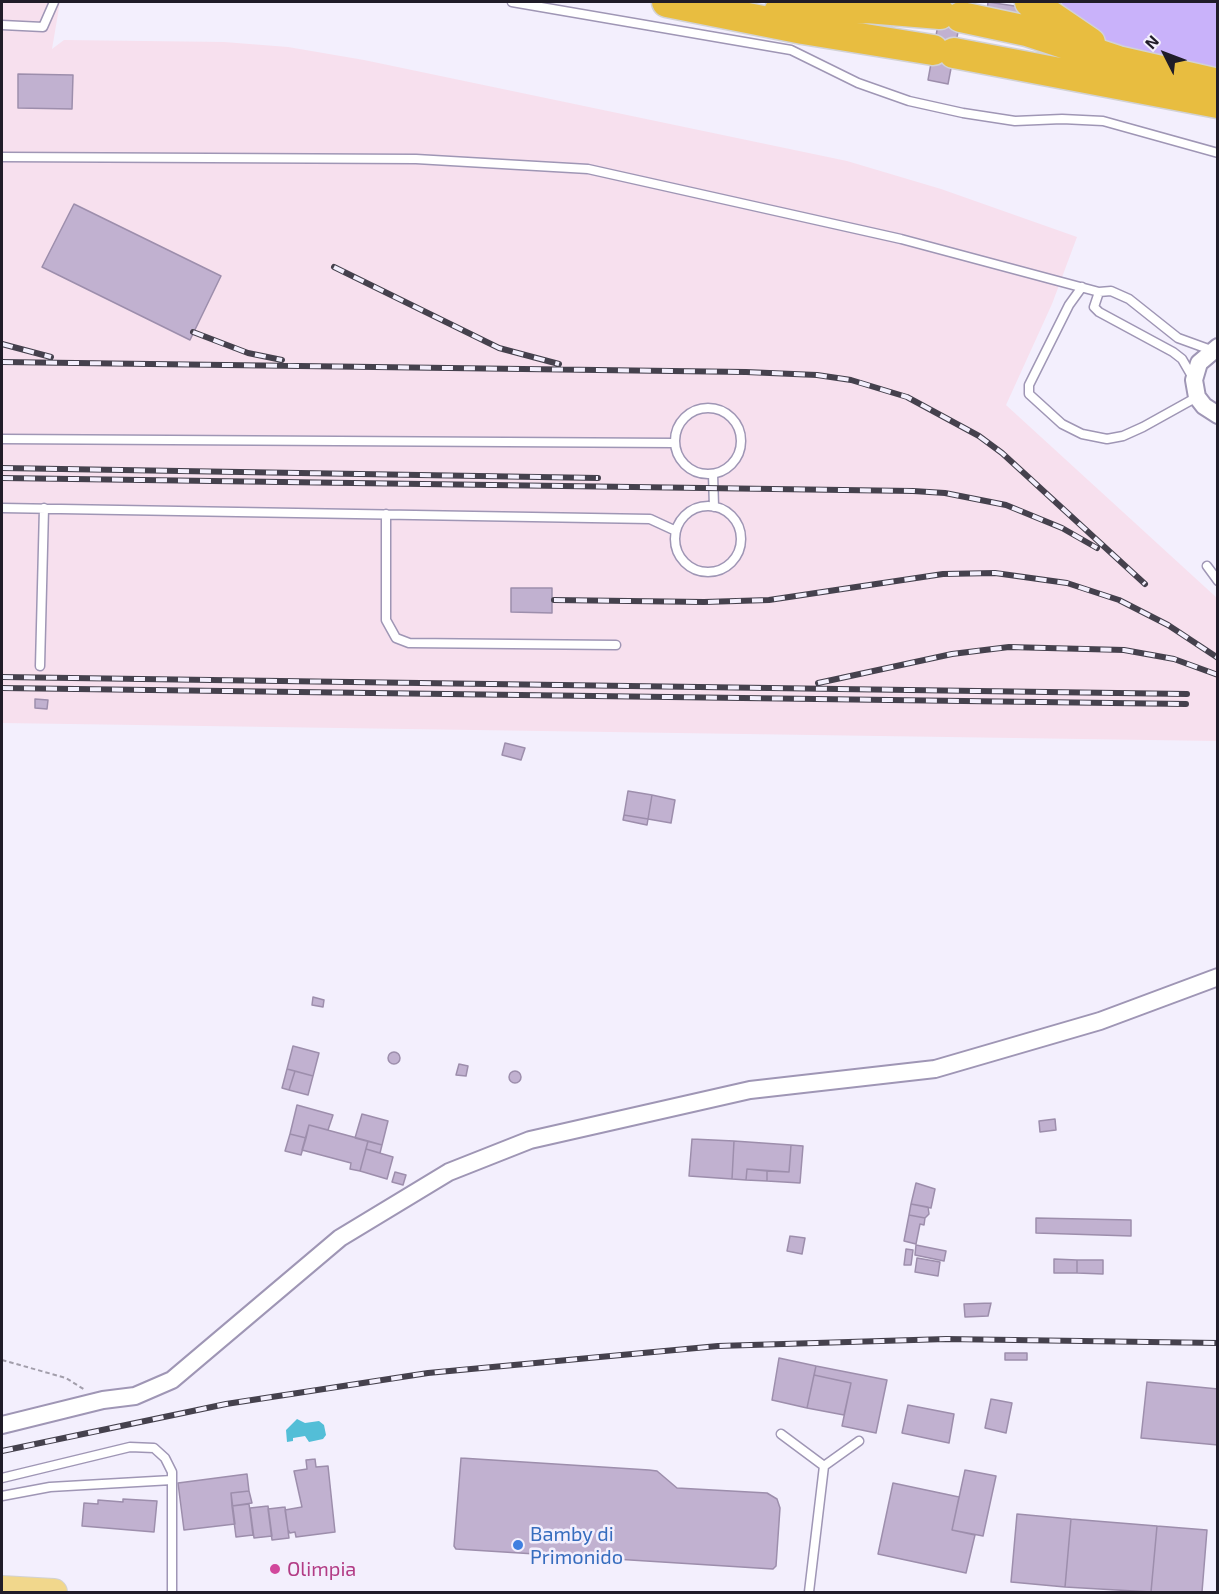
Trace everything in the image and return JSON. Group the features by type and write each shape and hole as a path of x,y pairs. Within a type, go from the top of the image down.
{"highway":[{"path":"667,2 1218,104"},
{"path":"734,2 780,12 867,8 950,16 1027,31 1118,61 1218,84"},
{"path":"763,2 796,2"},
{"path":"1030,2 1118,61"}],"main road":[{"path":"2,1589 54,1593"}],"street":[{"path":"1214,348 1199,363 1196,388 1203,406 1218,415"},
{"path":"2,1425 103,1400 135,1396 172,1380 340,1238 449,1173 530,1140 750,1090 935,1069 1100,1021 1218,977"}],"lane":[{"path":"2,26 43,27 54,2"},
{"path":"512,2 791,50 858,83 909,101 963,113 1015,121 1062,119 1103,121 1218,153"},
{"path":"2,157 416,159 588,169 901,239 1099,292 1111,291 1129,299 1178,338 1214,348"},
{"path":"1082,287 1069,305 1029,385 1029,394 1062,424 1082,434 1107,439 1133,432 1196,388 1182,358 1099,312 1095,307 1099,292"},
{"path":"708,407 729,414 740,432 738,454 732,463 713,474 692,470 683,463 675,443 676,432 688,414 708,407"},
{"path":"2,439 675,443"},
{"path":"713,474 714,507"},
{"path":"704,506 714,507 732,516 741,535 737,556 721,570 700,572 682,561 675,541 676,531 686,514 704,506"},
{"path":"2,508 650,519 676,531"},
{"path":"40,666 44,508"},
{"path":"387,514 386,620 396,639 409,643 616,645"},
{"path":"1207,566 1218,581"},
{"path":"781,1434 824,1466"},
{"path":"809,1593 824,1466 859,1442"},
{"path":"2,1478 130,1447 154,1448 165,1458 172,1472 171,1593"},
{"path":"2,1496 50,1487 172,1480"}],"path":[{"path":"2,1360 66,1378 103,1400"}],"shaded area":[{"path":"2,2 60,2 52,49 64,40 224,42 288,47 364,60 847,161 941,189 1077,237 1052,304 1006,405 1217,598 1217,741 2,723"},
{"path":"1060,2 1217,2 1217,69 1139,55 1104,42"}],"water":[{"path":"297,1419 305,1423 319,1421 324,1425 326,1435 323,1439 309,1442 305,1436 293,1438 293,1441 287,1442 286,1430"}],"building":[{"path":"988,2 1028,8 1026,18 987,12"},
{"path":"941,8 962,11 948,84 928,80"},
{"path":"18,74 73,75 72,109 18,108"},
{"path":"74,204 221,276 190,340 42,267"},
{"path":"511,588 552,588 552,613 511,612"},
{"path":"35,699 48,700 47,709 35,708"},
{"path":"505,743 525,748 521,760 502,755"},
{"path":"628,791 652,795 648,819 624,815"},
{"path":"652,795 675,800 671,823 648,819"},
{"path":"624,815 648,819 647,825 623,820"},
{"path":"313,997 324,1000 323,1007 312,1005"},
{"path":"293,1046 319,1053 313,1076 287,1069"},
{"path":"396,1052 400,1058 396,1064 392,1064 388,1056"},
{"path":"459,1064 468,1066 466,1076 456,1075"},
{"path":"287,1069 295,1071 289,1090 282,1088"},
{"path":"295,1071 313,1076 308,1095 289,1090"},
{"path":"517,1071 521,1077 517,1083 513,1083 509,1075"},
{"path":"297,1105 333,1115 328,1130 309,1125 306,1138 290,1134"},
{"path":"362,1114 388,1121 382,1145 355,1138"},
{"path":"1055,1119 1056,1130 1040,1132 1039,1121"},
{"path":"309,1125 368,1141 360,1171 350,1169 351,1163 302,1150"},
{"path":"290,1134 306,1138 301,1155 285,1151"},
{"path":"692,1139 734,1141 732,1179 689,1176"},
{"path":"368,1141 382,1145 380,1153 366,1149"},
{"path":"734,1141 791,1145 789,1172 747,1169 746,1180 732,1179"},
{"path":"791,1145 803,1146 800,1183 767,1181 767,1171 789,1172"},
{"path":"366,1149 393,1157 387,1179 360,1171"},
{"path":"747,1169 767,1171 767,1181 746,1180"},
{"path":"395,1172 406,1175 403,1185 392,1182"},
{"path":"916,1183 935,1189 931,1208 911,1204"},
{"path":"911,1204 928,1207 929,1214 925,1218 909,1215"},
{"path":"909,1215 925,1218 924,1225 920,1224 916,1244 904,1241"},
{"path":"1036,1218 1131,1220 1131,1236 1036,1233"},
{"path":"790,1236 805,1238 802,1254 787,1251"},
{"path":"916,1245 946,1251 944,1261 915,1255"},
{"path":"906,1249 913,1250 911,1265 904,1265"},
{"path":"917,1258 940,1262 938,1276 915,1272"},
{"path":"1054,1259 1077,1260 1077,1273 1054,1273"},
{"path":"1077,1260 1103,1260 1103,1274 1077,1273"},
{"path":"991,1303 988,1316 965,1317 964,1304"},
{"path":"1005,1353 1027,1353 1027,1360 1005,1360"},
{"path":"779,1358 816,1366 807,1408 772,1400"},
{"path":"816,1366 887,1380 876,1433 842,1426 851,1383 814,1375"},
{"path":"814,1375 851,1383 844,1415 807,1408"},
{"path":"1147,1382 1218,1389 1218,1445 1141,1438"},
{"path":"991,1399 1012,1403 1006,1433 985,1428"},
{"path":"908,1405 954,1414 949,1443 902,1433"},
{"path":"461,1458 649,1470 657,1471 677,1488 767,1493 777,1499 780,1508 776,1566 773,1569 456,1549 454,1546"},
{"path":"315,1459 316,1467 328,1466 335,1532 296,1537 295,1532 290,1533 288,1530 285,1510 302,1507 294,1471 307,1469 306,1460"},
{"path":"965,1470 996,1476 983,1536 952,1530"},
{"path":"247,1474 249,1491 231,1493 235,1524 184,1530 178,1483"},
{"path":"893,1483 959,1497 952,1530 975,1535 966,1573 878,1554"},
{"path":"249,1491 252,1503 232,1506 231,1493"},
{"path":"123,1499 157,1501 154,1532 82,1526 84,1503 98,1504 98,1500 123,1502"},
{"path":"249,1504 253,1535 236,1537 232,1506"},
{"path":"268,1506 272,1536 254,1538 250,1508"},
{"path":"285,1507 289,1538 272,1540 268,1509"},
{"path":"1017,1514 1071,1519 1065,1587 1011,1582"},
{"path":"1071,1519 1157,1526 1151,1592 1065,1587"},
{"path":"1157,1526 1207,1530 1202,1592 1151,1592"}],"railway":[{"path":"334,267 499,348 559,364"},
{"path":"193,332 248,353 282,360"},
{"path":"2,344 51,357"},
{"path":"2,362 746,372 817,375 851,380 907,397 979,436 1002,453 1145,584"},
{"path":"2,468 598,478"},
{"path":"2,478 945,493 1006,505 1062,528 1097,548"},
{"path":"554,600 704,602 769,600 943,574 995,573 1067,583 1119,600 1168,625 1218,658"},
{"path":"818,683 952,654 1009,647 1124,650 1174,659 1218,675"},
{"path":"2,677 1187,694"},
{"path":"2,688 1186,704"},
{"path":"2,1451 226,1404 428,1373 718,1346 946,1339 1218,1343"}],"place":[{"name":"Bamby di Primonido","path":"518,1545"},
{"name":"Olimpia","path":"275,1569"}]}
